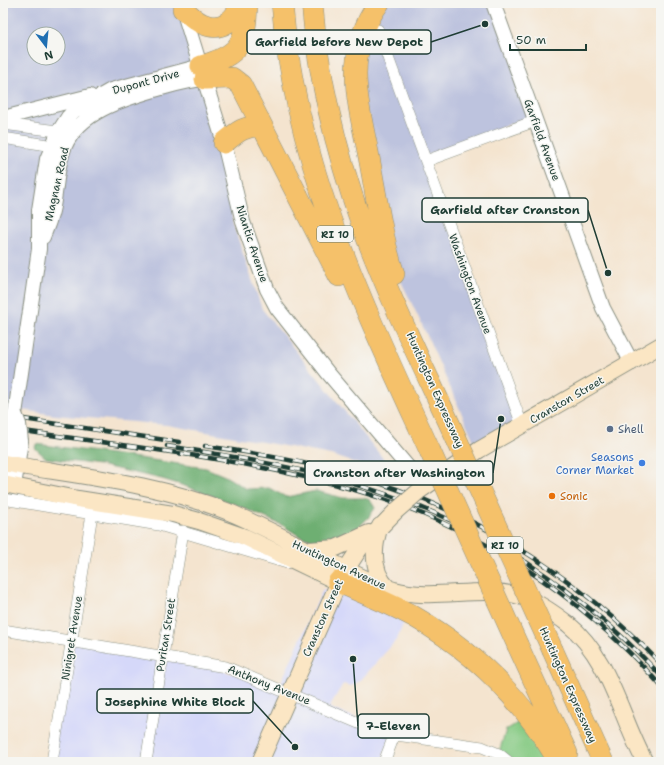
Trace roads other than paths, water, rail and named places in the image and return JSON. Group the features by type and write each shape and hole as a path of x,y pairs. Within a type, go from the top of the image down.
{"highway":[{"path":"182,6 200,23 216,27 231,21 241,3"},
{"path":"203,73 224,59 238,47 245,29 247,3"},
{"name":"RI 10","path":"282,3 294,82 310,154 332,224 370,321 571,762"},
{"name":"Huntington Expressway","path":"312,3 324,83 351,189 375,257 604,762"},
{"path":"379,3 366,25 360,45 356,74 358,96 389,259 435,392"},
{"path":"203,73 236,80 243,89 335,270 370,321"},
{"path":"224,143 243,128 262,126"},
{"path":"342,575 412,616 462,650 494,677 518,702 539,728 559,762"}],"main road":[{"name":"Cranston Street","path":"260,762 342,575 360,548 380,526 421,488 522,425 661,345"},
{"name":"Huntington Avenue","path":"7,466 133,484 175,494 230,513 306,549 342,575"},
{"name":"Huntington Avenue","path":"8,485 195,519 245,537 314,571 342,575 388,588 433,595 508,594 525,598 553,613 576,632 595,655 613,688 632,738 645,762"},
{"path":"306,549 321,550 336,548 358,540 380,526"},
{"path":"380,526 375,560 380,579 388,588"}],"street":[{"name":"Garfield Avenue","path":"493,3 602,308 632,363"},
{"name":"Niantic Avenue","path":"182,6 224,143 245,228 259,270 277,308 421,488"},
{"name":"Washington Avenue","path":"378,30 522,425"},
{"name":"Dupont Drive","path":"65,132 68,117 74,111 111,90 203,73"},
{"name":"Dupont Drive","path":"122,100 187,81 203,73"},
{"path":"3,118 111,90"},
{"name":"Magnan Road","path":"8,485 7,466 10,441 20,424 15,414 39,249 52,212 58,147 65,132 122,100"},
{"path":"426,161 535,121"},
{"path":"3,124 65,132"},
{"path":"3,138 58,147"},
{"name":"Huntington Avenue","path":"3,499 151,523 183,531 314,571"},
{"name":"Ninigret Avenue","path":"52,762 92,514"},
{"name":"Puritan Street","path":"146,762 183,531"},
{"name":"Anthony Avenue","path":"3,630 226,667 382,733 394,736 482,747 499,754 507,760"},
{"path":"384,762 394,736"}],"railway":[{"path":"3,416 179,442"},
{"path":"3,428 180,453 268,469 355,490 399,504 441,522 522,566 596,621 661,686"},
{"path":"167,446 283,466 359,485 432,512 468,529"},
{"path":"205,446 248,452 334,470 376,482 456,514 494,533 530,555 565,580 599,606 631,634 661,664"},
{"path":"505,549 568,591 588,607 625,640 661,676"}],"place":[{"name":"Garfield before New Depot","path":"485,24"},
{"name":"Garfield after Cranston","path":"608,273"},
{"name":"Cranston after Washington","path":"501,419"},
{"name":"Shell","path":"610,429"},
{"name":"Seasons Corner Market","path":"642,463"},
{"name":"Sonic","path":"552,496"},
{"name":"7-Eleven","path":"353,659"},
{"name":"Josephine White Block","path":"295,747"}]}
